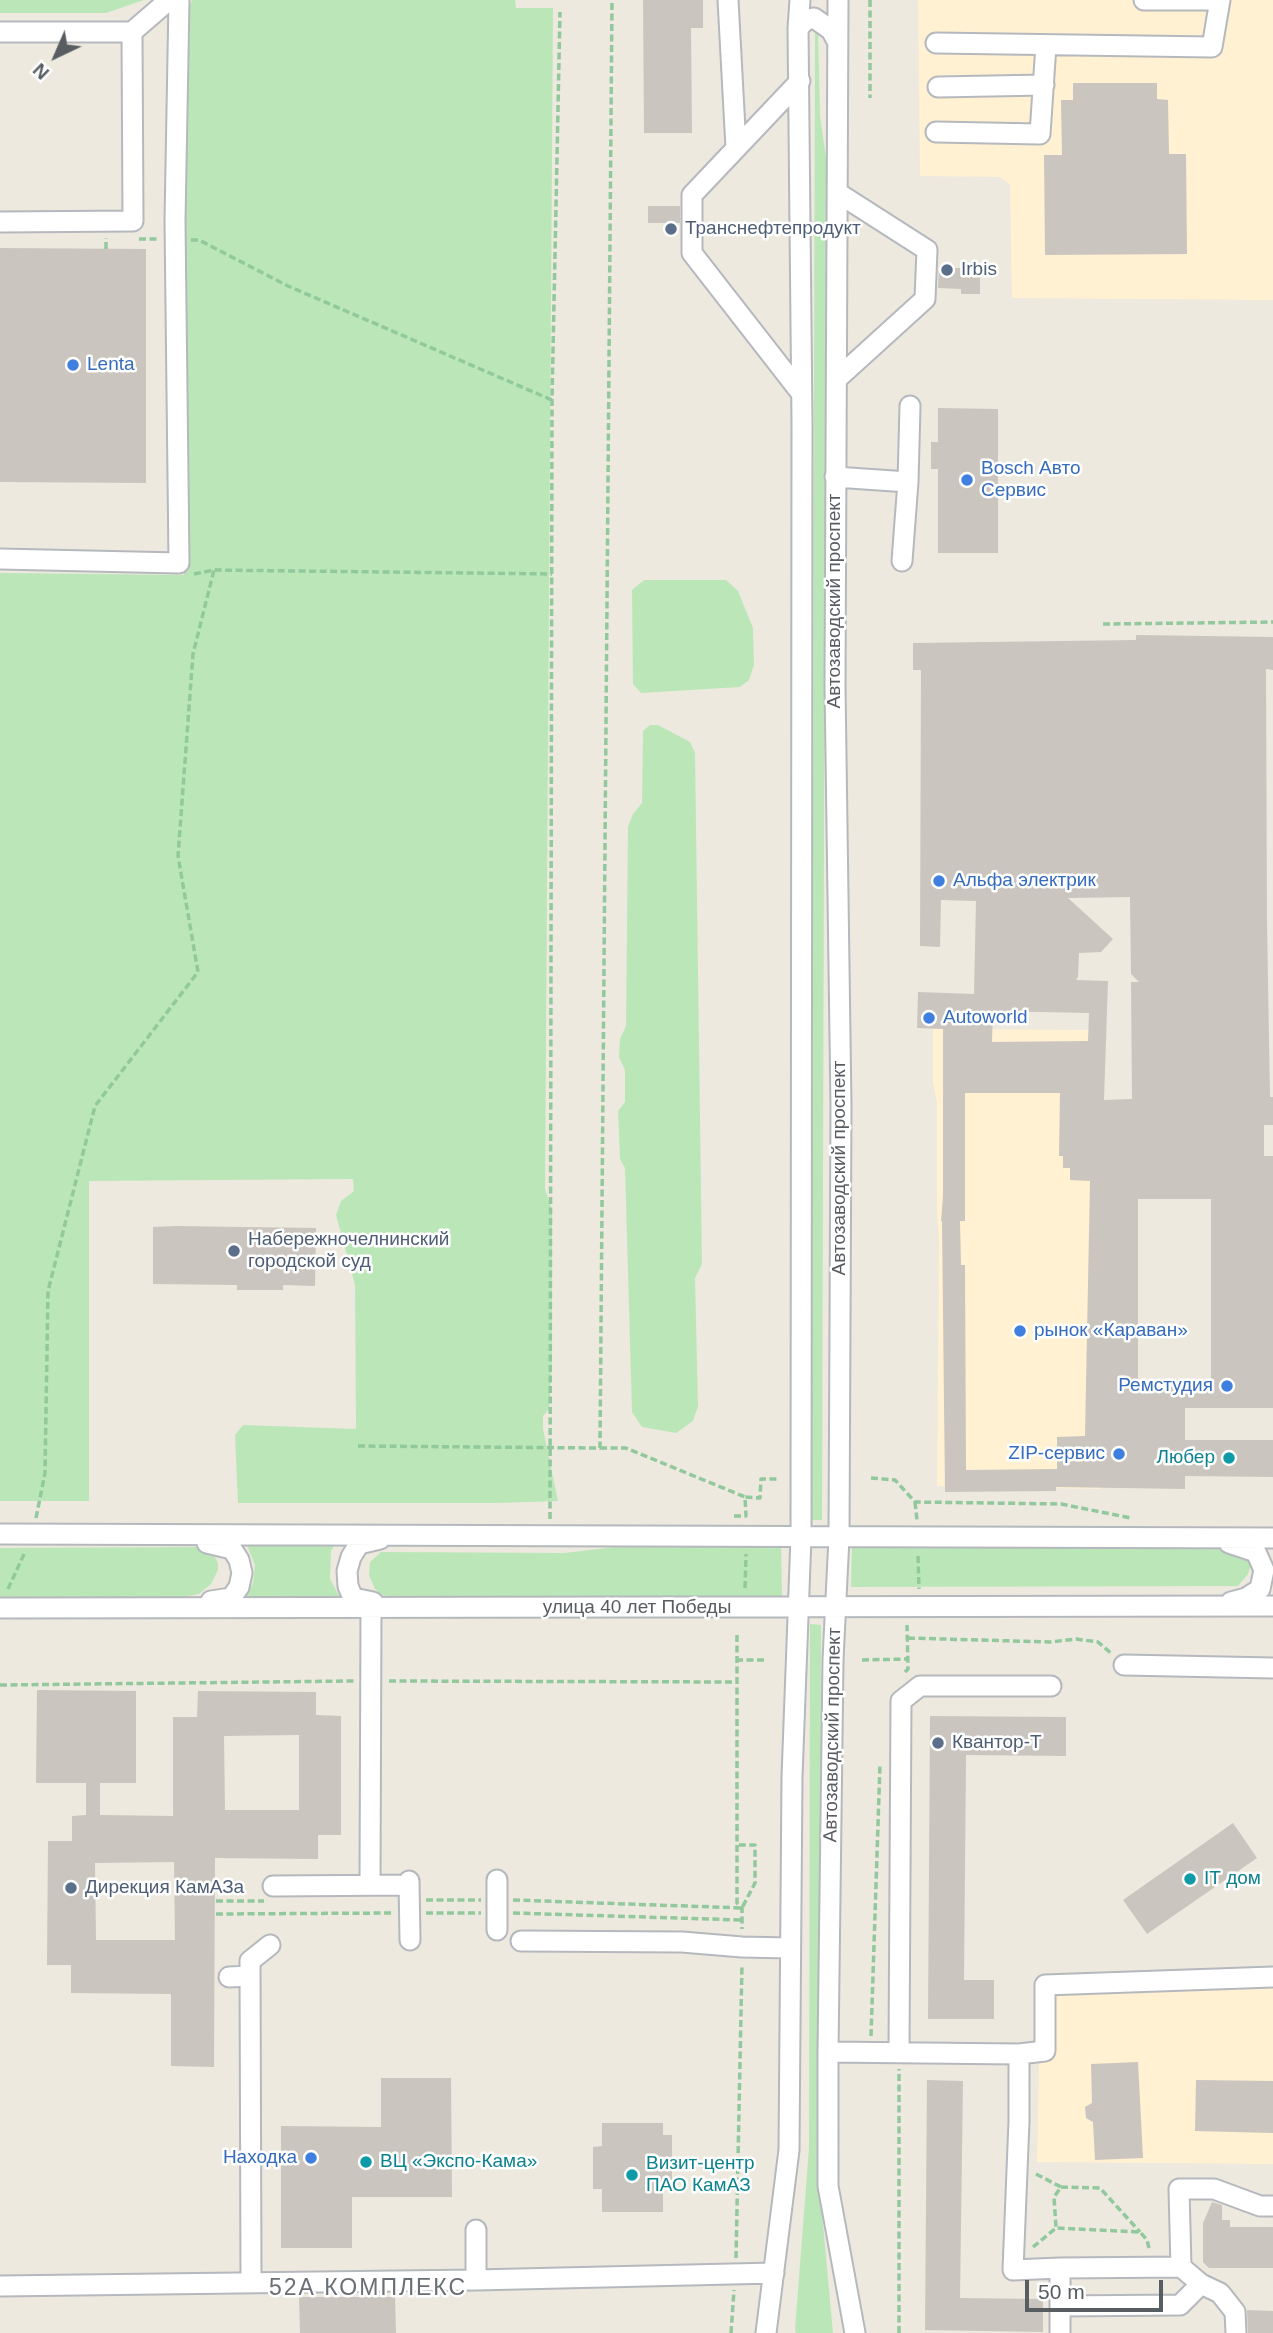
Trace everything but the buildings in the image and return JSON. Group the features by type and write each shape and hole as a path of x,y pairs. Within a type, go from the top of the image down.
{"street":[{"path":"0,32 132,32 169,0"},
{"path":"0,559 178,563 175,239 179,0"},
{"path":"728,0 736,148"},
{"name":"Автозаводский проспект","path":"767,2323 789,2150 789,1948 801,1537 800,0"},
{"name":"Автозаводский проспект","path":"838,0 835,686 841,1106 839,1537 828,2052 828,2186 853,2331"},
{"path":"936,43 1212,47 1220,0 1144,0"},
{"path":"798,28 806,20 814,18 831,30 837,41"},
{"path":"0,222 133,221 132,32"},
{"path":"936,132 1040,134 1046,45"},
{"path":"800,81 692,195 692,253 802,393"},
{"path":"938,87 1044,85"},
{"path":"838,193 927,250 925,299 838,378"},
{"path":"902,561 910,406"},
{"path":"802,423 815,408 825,412 836,424"},
{"path":"835,477 908,482"},
{"path":"0,1534 1273,1538"},
{"path":"172,1535 232,1549 239,1560 242,1573 239,1587 231,1598 173,1607"},
{"path":"395,1535 359,1544 347,1571 348,1586 353,1598 396,1608"},
{"path":"1213,1607 1246,1598 1260,1589 1264,1570 1256,1552 1215,1538"},
{"name":"улица 40 лет Победы","path":"0,1607 1273,1606"},
{"path":"370,1885 371,1608"},
{"path":"1124,1665 1273,1668"},
{"path":"900,2052 901,1701 920,1686 1051,1686"},
{"path":"497,1880 497,1930"},
{"path":"273,1886 409,1883 410,1940"},
{"path":"521,1941 682,1942 789,1948"},
{"path":"251,2282 250,1961 270,1945"},
{"path":"229,1977 250,1976"},
{"path":"828,2052 1018,2054 1045,2051 1045,1985 1273,1978"},
{"path":"1018,2054 1013,2270 1181,2267 1201,2284 1220,2293 1235,2312 1236,2333"},
{"path":"1181,2267 1179,2189 1214,2189 1260,2206 1273,2206"},
{"path":"476,2230 476,2280"},
{"path":"1060,2268 1060,2333"},
{"path":"0,2286 251,2282 439,2288 476,2280 774,2273"},
{"path":"1060,2306 1180,2305 1201,2284"},
{"path":"767,2323 781,2333"}],"path":[{"path":"600,1448 612,0"},
{"path":"870,0 870,98"},
{"path":"550,1519 552,400 560,12"},
{"path":"93,238 106,238"},
{"path":"134,239 199,240 288,286 552,400"},
{"path":"178,563 184,576 214,570 552,574"},
{"path":"0,1607 32,1534 45,1473 48,1291 95,1106 198,972 178,856 193,654 214,570"},
{"path":"1104,624 1273,622"},
{"path":"358,1446 626,1448 745,1497 760,1498 761,1479 778,1479"},
{"path":"871,1478 895,1479 915,1502 918,1525"},
{"path":"745,1497 746,1516"},
{"path":"915,1502 1061,1504 1141,1520"},
{"path":"745,1588 746,1552"},
{"path":"918,1556 919,1598"},
{"path":"900,1678 908,1670 907,1623"},
{"path":"737,1635 737,1903 742,1908"},
{"path":"907,1638 1050,1642 1076,1639 1098,1642 1124,1665"},
{"path":"862,1660 907,1659"},
{"path":"736,1660 768,1660"},
{"path":"0,1685 34,1684"},
{"path":"870,2052 880,1763"},
{"path":"731,2333 736,2273 740,2134 742,1908 755,1884 755,1845 737,1845"},
{"path":"900,2052 900,2333"},
{"path":"1017,2170 1029,2169 1060,2187 1100,2188 1147,2240 1154,2267"},
{"path":"1056,2228 1054,2197 1060,2187"},
{"path":"1013,2264 1056,2228 1140,2232"}],"shaded area":[{"path":"918,0 1273,0 1273,300 1012,298 1010,185 1000,177 920,176"},
{"name":"рынок «Караван»","path":"933,1029 1089,1030 1102,1154 1100,1489 937,1486 939,1242"},
{"path":"1273,1987 1273,2164 1037,2162 1039,2059 1052,2060 1054,1992"}],"green space":[{"path":"0,0 144,0 106,13 0,13"},
{"path":"192,0 515,0 516,8 553,8 545,1189 552,1210 552,1364 549,1409 543,1416 543,1429 558,1501 238,1503 235,1435 243,1425 356,1429 355,1285 336,1215 341,1201 354,1191 353,1179 89,1181 89,1501 0,1501 0,573 184,575 187,13"},
{"path":"815,30 818,30 820,116 826,158 822,1520 811,1520"},
{"path":"644,580 726,580 738,591 753,628 754,665 749,680 740,687 641,693 633,684 632,590"},
{"path":"650,725 658,725 690,742 695,753 702,1264 695,1278 698,1406 693,1421 676,1433 642,1427 632,1412 625,1168 620,1159 618,1111 625,1102 625,1070 619,1057 620,1039 626,1026 628,827 633,814 642,803 643,731"},
{"path":"246,1543 335,1544 331,1551 330,1579 340,1597 246,1598 253,1583 255,1565"},
{"path":"781,1543 782,1596 392,1598 375,1589 369,1575 370,1562 381,1552 564,1553 632,1545"},
{"path":"852,1544 1224,1546 1243,1552 1250,1560 1250,1568 1238,1586 851,1587"},
{"path":"197,1547 215,1557 218,1563 218,1570 211,1584 199,1594 145,1604 0,1602 0,1548"},
{"path":"810,1624 821,1625 821,2202 833,2333 796,2333 795,2329 809,2148"}],"place":[{"name":"Транснефтепродукт","path":"671,229"},
{"name":"Irbis","path":"947,270"},
{"name":"Lenta","path":"73,365"},
{"name":"Bosch Авто Сервис","path":"967,480"},
{"name":"Альфа электрик","path":"939,881"},
{"name":"Autoworld","path":"929,1018"},
{"name":"Набережночелнинский городской суд","path":"234,1251"},
{"name":"рынок «Караван»","path":"1020,1331"},
{"name":"Ремстудия","path":"1227,1386"},
{"name":"ZIP-сервис","path":"1119,1454"},
{"name":"Любер","path":"1229,1458"},
{"name":"Квантор-Т","path":"938,1743"},
{"name":"IT дом","path":"1190,1879"},
{"name":"Дирекция КамАЗа","path":"71,1888"},
{"name":"Находка","path":"311,2158"},
{"name":"ВЦ «Экспо-Кама»","path":"366,2162"},
{"name":"Визит-центр ПАО КамАЗ","path":"632,2175"}],"district":[{"name":"52А КОМПЛЕКС","path":"368,2289"}]}
